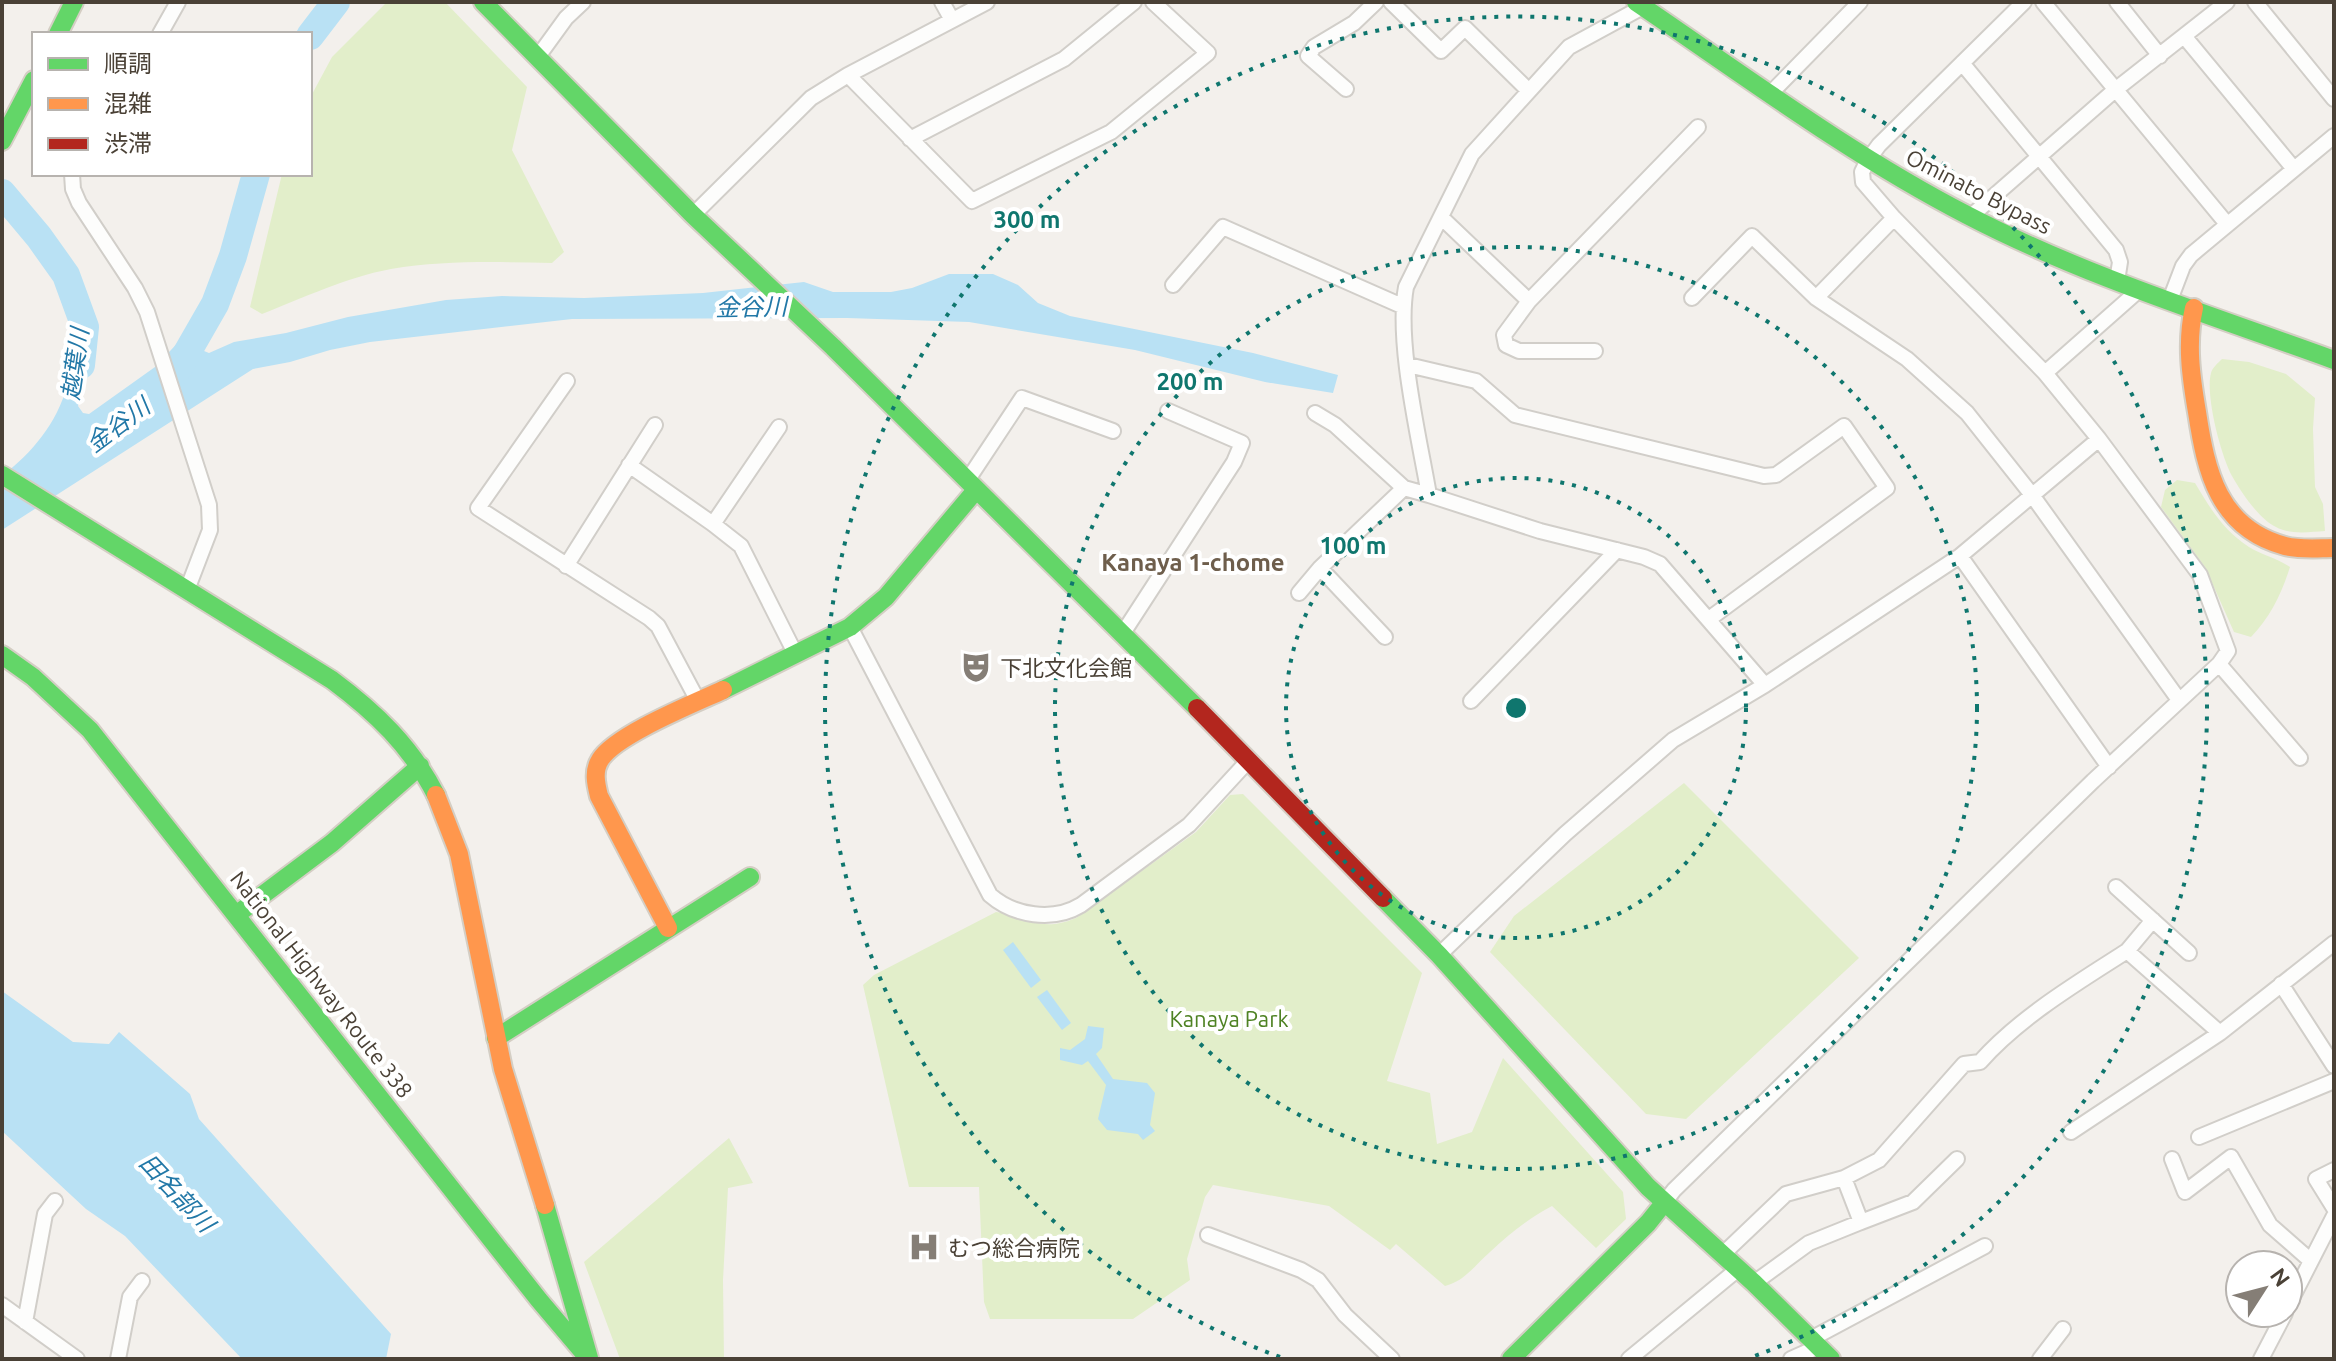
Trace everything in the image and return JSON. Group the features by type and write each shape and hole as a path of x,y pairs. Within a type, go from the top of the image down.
{"main road":[{"path":"59,32 74,2"},
{"path":"483,2 693,215 1123,633 1439,955 1664,1203 1754,1283 1819,1348"},
{"name":"Ominato Bypass","path":"1643,4 1868,160 1970,217 2139,290 2334,360"},
{"path":"2,141 32,84"},
{"path":"2194,308 2188,333 2194,396 2205,463 2219,497 2237,520 2261,537 2287,547 2334,548"},
{"path":"2,475 63,510 340,685 399,738 420,766 444,813 464,873 496,1038 527,1148 574,1291 589,1359"},
{"path":"668,928 599,796 594,780 595,766 603,754 616,743 850,627 886,597 972,485"},
{"name":"National Highway Route 338","path":"2,655 33,677 90,730 150,802 539,1300 589,1359"},
{"path":"236,915 332,843 420,766"},
{"path":"496,1038 750,877"},
{"path":"1511,1359 1648,1223 1664,1203"}],"street":[{"path":"161,32 178,2"},
{"path":"537,58 566,18 583,2"},
{"path":"942,2 952,20"},
{"path":"693,215 811,98 848,75 987,2"},
{"path":"910,139 1064,59 1134,2"},
{"path":"848,75 972,201 1111,132 1208,53 1153,2"},
{"path":"1346,89 1308,56 1314,47 1354,23 1376,2"},
{"path":"1391,2 1441,51 1465,28 1529,91"},
{"path":"1770,94 1860,2"},
{"path":"2043,2 2227,224"},
{"path":"2117,2 2160,56"},
{"path":"1970,217 2115,90 2227,2"},
{"path":"2255,2 2334,99"},
{"path":"1429,495 1408,365 1402,306 1406,287 1472,154 1569,47 1643,4"},
{"path":"1664,1203 1685,1179 2109,767 2219,664 2228,651 2200,575 2099,439 2045,373 1863,182 1862,172 1879,145 2015,5"},
{"path":"2184,36 2294,169"},
{"path":"1962,63 2116,250 2120,262 2117,281"},
{"path":"1595,351 1519,351 1506,345 1504,335 1529,301 1698,127"},
{"path":"2170,300 2183,266 2191,255 2334,136"},
{"path":"72,181 79,203 135,288 147,312 209,505 210,530 187,590"},
{"path":"1442,218 1529,301"},
{"path":"1816,298 1894,218"},
{"path":"1173,285 1223,227 1402,306"},
{"path":"1692,298 1752,236 1816,298 1907,359 1967,413 2032,495 2179,700"},
{"path":"2045,373 2139,290"},
{"path":"1408,365 1476,381 1515,415 1764,476 1776,475 1844,426 1887,488 1709,619"},
{"path":"567,381 478,508 649,618 658,626 698,701"},
{"path":"972,485 1022,398 1113,431"},
{"path":"1123,633 1234,462 1242,443 1168,411"},
{"path":"1315,413 1335,425 1404,488 1540,531 1644,557 1660,564 1765,685"},
{"path":"566,566 655,425"},
{"path":"713,524 779,427"},
{"path":"1439,955 1565,834 1673,740 1765,685 1960,556 2099,439"},
{"path":"629,465 741,546 796,655"},
{"path":"1299,593 1320,568 1404,488"},
{"path":"1471,701 1617,550"},
{"path":"1960,556 2109,767"},
{"path":"1320,568 1385,637"},
{"path":"850,627 990,895 997,901 1035,915 1061,914 1081,905 1189,825 1248,761"},
{"path":"2219,664 2300,758"},
{"path":"2116,887 2189,953"},
{"path":"1722,1255 1786,1194 1844,1178 1879,1160 1964,1064 1980,1062 1997,1043 2078,982 2127,951 2153,920"},
{"path":"2071,1132 2220,1033 2334,943"},
{"path":"2127,951 2220,1033"},
{"path":"2281,984 2334,1066"},
{"path":"2199,1137 2334,1081"},
{"path":"2172,1159 2185,1192 2231,1157 2270,1225 2311,1261"},
{"path":"1754,1283 1809,1243 1913,1202 1957,1159"},
{"path":"2334,1170 2316,1179 2334,1208"},
{"path":"1844,1178 1861,1222"},
{"path":"25,1322 45,1214 55,1201"},
{"path":"2304,1275 2334,1216"},
{"path":"1208,1235 1301,1270 1318,1280 1345,1315 1392,1359"},
{"path":"1791,1359 1819,1348 1985,1246"},
{"path":"1629,1359 1738,1269"},
{"path":"118,1359 130,1297 142,1281"},
{"path":"2,1305 77,1359"},
{"path":"2040,1359 2063,1329"},
{"path":"2261,1359 2277,1329"}],"green space":[{"path":"387,2 445,2 527,87 512,150 564,252 552,263 451,263 391,269 342,283 262,314 250,307 282,176 312,176 312,94 332,57"},
{"path":"2222,359 2249,362 2286,374 2315,398 2315,487 2323,504 2325,531 2294,532 2276,527 2257,512 2236,482 2219,440 2210,396 2212,371"},
{"path":"2177,480 2195,483 2218,518 2240,540 2290,567 2275,605 2251,637 2234,632 2205,567 2161,507 2165,490"},
{"path":"1684,783 1859,958 1686,1119 1646,1114 1490,952 1514,916"},
{"name":"Kanaya Park","path":"1243,794 1422,973 1387,1081 1430,1093 1437,1144 1472,1132 1503,1058 1623,1192 1626,1219 1596,1248 1552,1206 1512,1233 1464,1276 1445,1286 1396,1244 1390,1250 1329,1206 1213,1185 1205,1197 1187,1259 1190,1280 1133,1319 990,1319 984,1302 979,1187 909,1187 863,985 874,975 996,912 1044,924 1076,918 1196,832 1230,795"},
{"path":"729,1138 753,1183 728,1188 723,1280 724,1359 620,1359 584,1262"}],"water":[{"path":"949,274 993,274 1018,285 1038,303 1070,316 1253,353 1338,375 1333,393 1265,382 1135,350 969,322 847,318 572,319 370,342 253,369 2,530 2,476 33,447 50,425 63,400 73,355 85,327 91,344 78,406 83,413 89,414 155,367 186,334 199,349 209,353 234,342 446,300 502,296 584,298 703,293 804,282 833,292 891,292 912,288"},
{"path":"1013,942 1041,980 1031,988 1003,950"},
{"path":"1047,990 1071,1023 1062,1030 1037,997"},
{"name":"田名部川","path":"2,991 73,1042 109,1044 119,1032 190,1094 199,1119 391,1334 386,1359 242,1359 125,1236 86,1209 2,1131"},
{"path":"1088,1026 1104,1028 1102,1048 1096,1054 1113,1079 1147,1083 1155,1093 1150,1125 1155,1131 1143,1140 1138,1134 1107,1130 1098,1119 1106,1085 1088,1061 1082,1065 1060,1060 1060,1048 1070,1050 1085,1039"}],"waterway":[{"name":"金谷川","path":"312,33 336,2"},
{"name":"金谷川","path":"176,372 215,304 233,256 255,176"},
{"name":"越葉川","path":"2,193 66,275 85,327 81,365"}],"traffic: fast":[{"path":"59,32 74,2"},
{"path":"483,2 693,215 833,347 1197,708"},
{"path":"1636,2 1840,141 1967,215 2102,276 2334,360"},
{"path":"2,141 32,84"},
{"path":"2,475 332,680 391,731 436,795"},
{"path":"723,690 850,627 886,597 976,490"},
{"path":"2,655 33,677 90,730 539,1300 589,1359"},
{"path":"236,915 332,843 420,766"},
{"path":"496,1038 750,877"},
{"path":"1383,898 1439,955 1648,1187 1754,1283 1831,1359"},
{"path":"1511,1359 1648,1223 1664,1203"},
{"path":"545,1205 589,1358"}],"traffic: slow":[{"path":"2194,308 2190,347 2193,386 2205,455 2219,494 2244,526 2262,537 2291,547 2334,548"},
{"path":"668,928 599,796 596,769 608,750 638,730 723,690"},
{"path":"436,795 459,854 503,1069 545,1205"}],"traffic: jam":[{"path":"1197,708 1383,898"}],"place":[{"name":"下北文化会館","path":"976,667"},
{"name":"むつ総合病院","path":"924,1247"}],"district":[{"name":"Kanaya 1-chome","path":"1193,562"}]}
